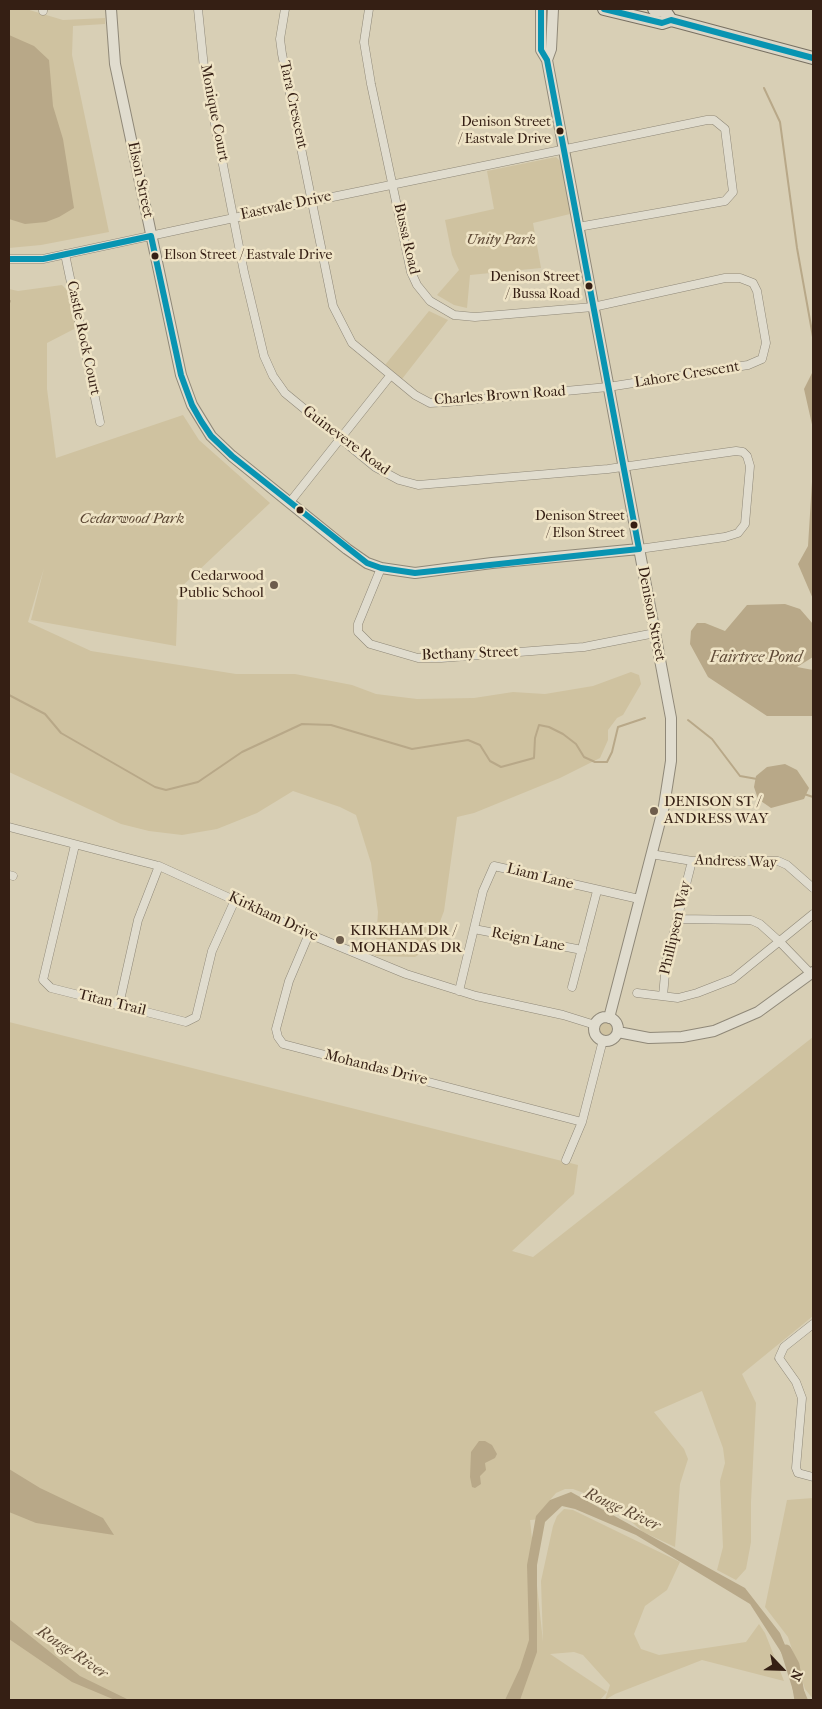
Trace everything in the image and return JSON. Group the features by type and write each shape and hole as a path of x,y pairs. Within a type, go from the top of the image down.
{"main road":[{"path":"604,9 662,24 671,20 813,58"},
{"path":"654,9 665,11 671,20"}],"street":[{"name":"Elson Street","path":"111,9 115,64 181,375 192,405 206,428 223,447 347,549 367,563 381,568 415,573 492,563 639,549"},
{"name":"Monique Court","path":"198,9 204,68 234,217"},
{"name":"Tara Crescent","path":"285,9 280,39 282,54 313,200"},
{"path":"369,9 364,42 394,184"},
{"name":"Denison Street","path":"541,9 541,50 546,60 671,718 672,738 668,782 609,1018"},
{"name":"Denison Street","path":"546,60 551,50 553,9"},
{"name":"Eastvale Drive","path":"9,259 43,259 313,200 707,120 714,120 725,129 733,184 731,196 725,200 578,227"},
{"name":"Bussa Road","path":"394,184 414,279 425,296 442,309 454,314 475,317 593,307"},
{"name":"Charles Brown Road","path":"313,200 333,306 352,343 415,396 430,403 477,401 608,387"},
{"name":"Guinevere Road","path":"234,217 264,356 273,376 285,392 300,406 374,467 399,480 418,485 623,467 736,451 743,452 750,460 744,524 738,532 726,537 639,549"},
{"name":"Castle Rock Court","path":"65,254 100,422"},
{"name":"Lahore Crescent","path":"593,307 726,278 748,280 757,291 766,343 762,359 748,366 608,387"},
{"path":"290,502 390,376"},
{"name":"Bethany Street","path":"381,568 358,624 358,632 370,644 418,658 441,658 584,647 655,634"},
{"name":"Kirkham Drive","path":"9,827 159,866 309,934 406,974 459,991 595,1025"},
{"name":"Titan Trail","path":"75,845 43,980 51,988 186,1022 196,1017 212,951 234,900"},
{"name":"Andress Way","path":"651,854 692,862 778,861 786,865 813,888"},
{"name":"Phillipsen Way","path":"663,996 666,963 692,862"},
{"path":"119,1005 138,920 159,866"},
{"name":"Liam Lane","path":"459,991 483,891 494,866 597,891"},
{"path":"572,987 597,891 639,899"},
{"path":"637,993 678,998 733,979 813,914"},
{"path":"618,1032 634,1036 666,1038 714,1031 758,1012 812,973 760,924 751,920 677,919"},
{"name":"Reign Lane","path":"474,929 582,950"},
{"name":"Mohandas Drive","path":"309,934 289,981 276,1029 278,1037 283,1044 582,1122"},
{"path":"609,1018 617,1024 618,1032 610,1040 603,1040 597,1036 595,1025 600,1019 609,1018"},
{"path":"566,1160 582,1122 603,1040"},
{"path":"813,1324 784,1347 779,1358 796,1382 802,1398 796,1468 798,1473 813,1477"}],"green space":[{"path":"9,9 26,9 63,20 105,18 105,24 73,26 72,55 109,232 41,245 9,248"},
{"name":"Unity Park","path":"556,157 561,162 570,214 533,223 541,268 470,275 467,308 454,305 437,295 459,270 452,255 445,220 494,209 487,171"},
{"name":"Cedarwood Park","path":"62,285 75,298 81,317 76,328 47,343 47,389 56,458 183,415 199,440 270,503 178,590 176,646 31,620 44,568 28,622 91,651 236,674 295,674 352,685 376,694 417,699 474,698 513,692 545,694 593,686 631,672 639,675 641,684 623,715 617,718 608,730 608,740 600,758 560,778 474,813 457,817 444,911 435,935 426,950 415,957 375,956 378,912 371,863 356,815 340,807 293,791 257,813 217,829 182,835 149,831 121,824 9,772 9,289 18,291"},
{"path":"429,311 448,320 402,379 385,365"},
{"path":"9,1022 578,1165 574,1194 512,1251 533,1257 813,1037 813,1316 742,1374 756,1403 751,1542 746,1569 736,1580 717,1570 723,1547 720,1481 725,1463 723,1448 702,1391 654,1412 684,1449 688,1459 680,1484 675,1547 643,1532 626,1517 602,1504 592,1496 573,1489 565,1489 556,1493 550,1500 542,1519 530,1520 543,1642 541,1581 553,1526 557,1516 564,1509 573,1510 680,1562 667,1590 645,1606 634,1634 641,1649 659,1655 746,1642 759,1624 765,1633 784,1681 702,1660 615,1694 605,1700 610,1685 583,1655 574,1652 550,1654 607,1692 600,1700 9,1700"},
{"path":"603,1022 609,1022 613,1029 609,1036 603,1036 599,1032 599,1026"},
{"path":"813,1498 813,1699 805,1689 788,1637 765,1607 787,1500"}],"water":[{"path":"9,35 34,46 49,60 53,106 63,139 74,208 46,222 25,224 9,219"},
{"path":"813,371 813,429 804,389"},
{"path":"813,466 813,599 798,564 808,546"},
{"name":"Fairtree Pond","path":"785,604 800,609 813,624 813,657 797,667 813,670 813,716 767,716 708,677 690,644 691,631 697,623 705,623 725,631 747,605"},
{"path":"785,764 797,770 809,788 804,799 771,808 758,799 754,787 756,776 767,767"},
{"path":"479,1441 485,1441 492,1445 497,1454 495,1458 485,1463 486,1470 480,1476 481,1484 475,1488 472,1487 470,1477 471,1452"},
{"path":"9,1469 40,1488 103,1518 114,1535 36,1523 9,1512"},
{"path":"571,1492 745,1588 780,1633 808,1700 796,1700 781,1652 750,1604 636,1535 575,1509 562,1506 545,1522 537,1565 537,1652 520,1700 505,1700 520,1668 529,1640 527,1565 536,1516 550,1500"},
{"path":"9,1619 80,1676 129,1700 115,1700 72,1682 9,1639"}],"waterway":[{"path":"764,88 780,122 797,248 813,337"},
{"path":"9,695 45,714 61,733 155,787 166,790 198,782 242,752 302,724 331,725 412,749 468,740 480,745 490,761 501,767 534,758 535,738 539,725 549,727 563,734 576,744 584,757 595,762 607,762 612,752 618,727 645,718"},
{"path":"688,720 712,739 740,776 757,779"},
{"path":"804,794 813,797"},
{"name":"Rouge River","path":"786,1650 794,1665 800,1700"}],"transit line":[{"path":"9,259 43,259 151,236 181,375 192,405 201,421 211,436 232,456 367,563 381,568 415,573 639,549 547,60 541,50 541,9"},
{"path":"604,9 662,23 671,20 813,58"}],"place":[{"name":"Denison Street / Eastvale Drive","path":"560,131"},
{"name":"Elson Street / Eastvale Drive","path":"155,256"},
{"name":"Denison Street / Bussa Road","path":"589,286"},
{"name":"Denison Street / Elson Street","path":"634,525"},
{"name":"Cedarwood Public School","path":"274,585"},
{"name":"DENISON ST / ANDRESS WAY","path":"654,811"},
{"name":"KIRKHAM DR / MOHANDAS DR","path":"340,940"}]}
